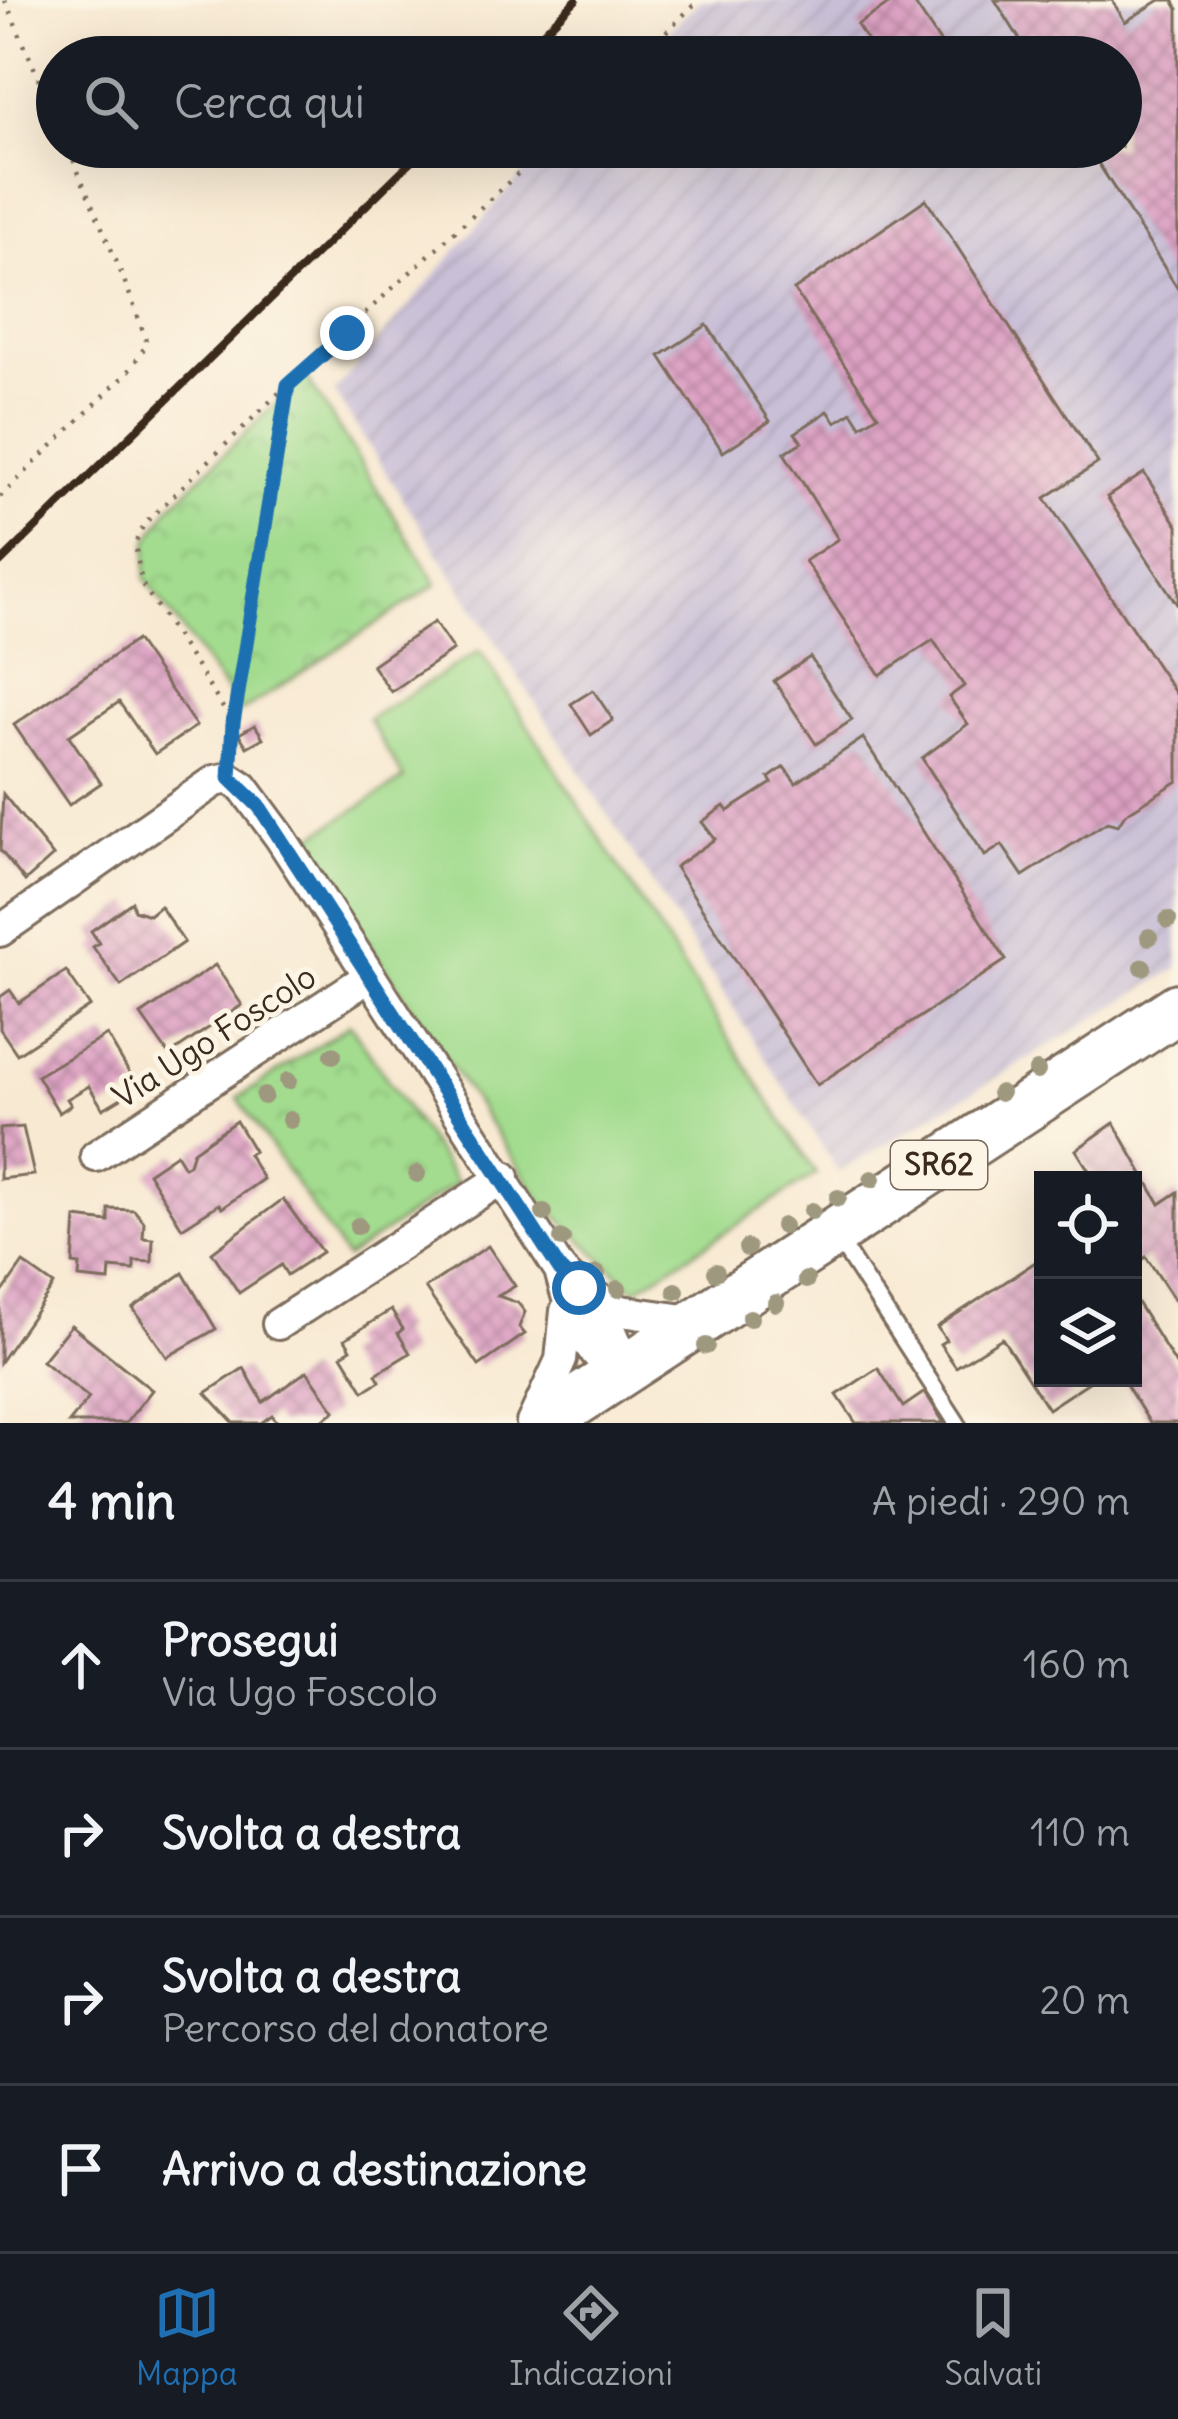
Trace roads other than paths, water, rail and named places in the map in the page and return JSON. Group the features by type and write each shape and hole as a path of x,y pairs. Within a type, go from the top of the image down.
{"main road":[{"name":"SR62","path":"543,1423 1178,1008"}],"street":[{"name":"Via Ugo Foscolo","path":"0,931 215,781 230,778 259,806 504,1177 568,1283 578,1333 600,1360 620,1373"},
{"name":"Via Ugo Foscolo","path":"96,1156 370,976"},
{"path":"278,1324 504,1177"},
{"path":"532,1423 561,1360 568,1283 621,1311 699,1322"}],"lane":[{"path":"834,1233 957,1423"}],"railway":[{"path":"539,36 576,0"},
{"path":"0,563 404,168"}]}
